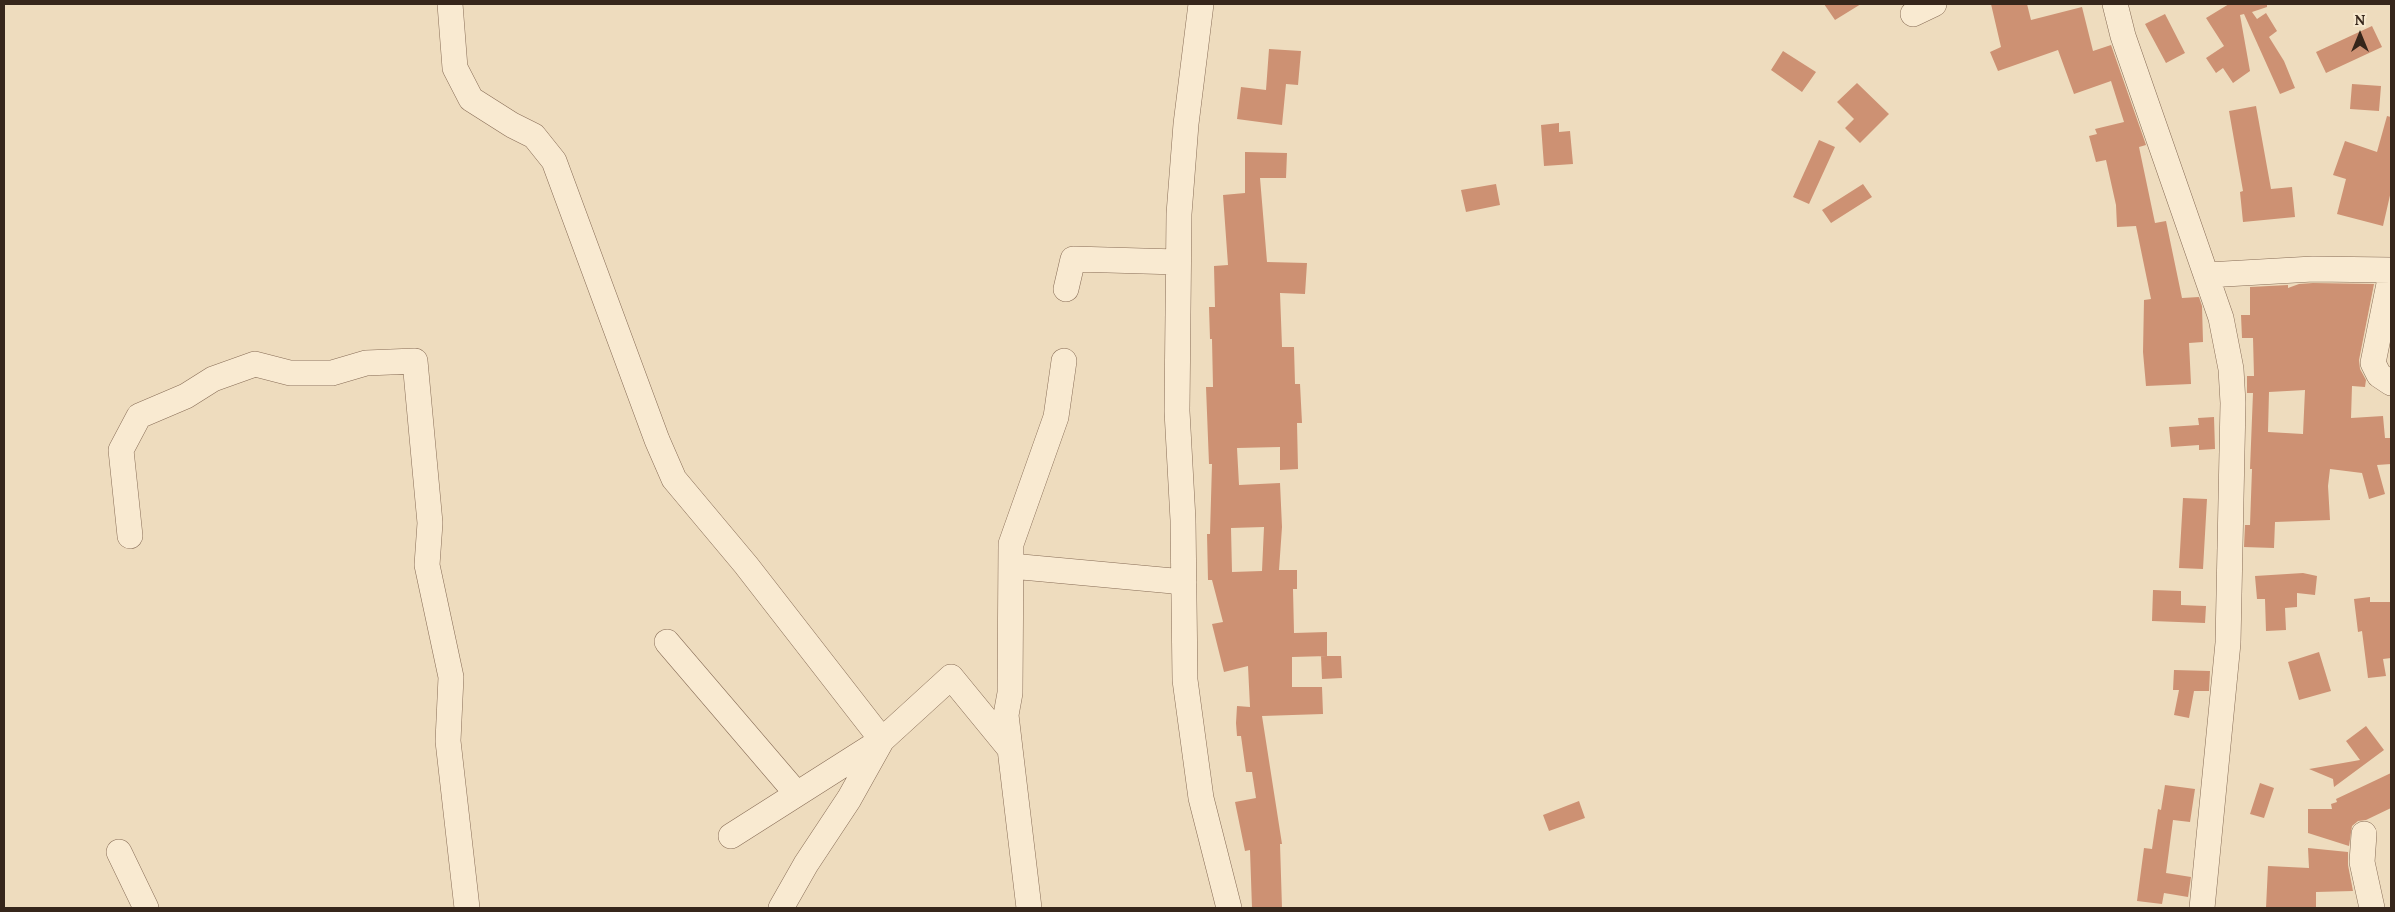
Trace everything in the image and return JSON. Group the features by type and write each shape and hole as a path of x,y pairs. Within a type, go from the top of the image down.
{"street":[{"path":"450,4 455,68 472,99 512,125 534,136 554,161 650,422 674,479 746,565 882,740"},
{"path":"1201,4 1186,124 1179,214 1177,411 1184,582 1185,680 1201,798 1229,908"},
{"path":"2115,4 2126,45 2207,275 2227,343 2233,403 2228,643 2202,908"},
{"path":"1066,289 1073,259 1178,262"},
{"path":"2207,275 2313,269 2391,272 2373,363 2378,375 2391,383"},
{"path":"130,536 121,450 139,416 186,396 212,379 255,364 290,373 332,373 366,364 415,361 430,523 427,565 451,677 448,742 467,908"},
{"path":"1029,908 1006,716 1010,694 1012,544 1056,417 1064,361"},
{"path":"1012,566 1184,582"},
{"path":"667,642 797,794"},
{"path":"731,836 882,740 951,677 1010,749"},
{"path":"781,908 806,864 849,799 882,740"},
{"path":"2364,834 2362,862 2372,908"},
{"path":"119,852 146,908"}],"building":[{"path":"1824,4 1861,4 1835,20"},
{"path":"1991,4 2027,4 2031,20 2082,7 2093,51 2111,45 2146,145 2139,147 2155,223 2166,221 2182,298 2199,297 2202,306 2203,342 2189,343 2191,384 2146,386 2143,352 2144,300 2151,299 2136,226 2117,227 2116,205 2106,160 2096,162 2089,136 2097,134 2095,129 2124,122 2111,81 2074,94 2058,50 1998,71 1990,52 2001,47"},
{"path":"2229,4 2267,4 2267,7 2252,12 2257,19 2266,13 2277,31 2269,37 2284,61 2295,88 2280,94 2244,14 2240,15 2250,71 2233,83 2223,68 2216,73 2206,58 2224,46 2206,18"},
{"path":"2165,14 2185,53 2166,63 2145,24"},
{"path":"2372,26 2382,47 2326,73 2316,52"},
{"path":"1269,49 1301,51 1298,85 1286,84 1282,125 1237,119 1241,87 1266,90"},
{"path":"1783,51 1816,72 1802,92 1771,70"},
{"path":"1857,83 1889,114 1860,143 1845,128 1854,119 1837,102"},
{"path":"2352,84 2381,86 2379,111 2350,109"},
{"path":"2256,106 2271,189 2292,187 2295,217 2243,222 2240,192 2243,191 2229,111"},
{"path":"2387,116 2391,117 2391,191 2383,226 2337,214 2346,179 2333,175 2345,141 2377,152"},
{"path":"1559,123 1559,132 1570,131 1573,164 1544,166 1541,125"},
{"path":"1819,140 1835,147 1809,204 1793,197"},
{"path":"1245,152 1287,153 1286,178 1260,178 1267,262 1307,263 1305,294 1280,293 1282,347 1294,347 1295,384 1300,384 1302,423 1297,423 1298,469 1280,470 1280,447 1237,448 1239,485 1280,483 1282,527 1279,570 1297,570 1297,589 1293,589 1294,633 1327,632 1327,656 1292,657 1292,687 1322,687 1323,714 1262,716 1282,844 1280,844 1282,908 1252,908 1250,850 1245,851 1235,802 1256,798 1252,772 1246,772 1241,736 1237,736 1236,723 1237,706 1250,707 1248,666 1224,672 1212,624 1223,622 1212,580 1208,580 1207,534 1210,534 1212,464 1209,464 1206,387 1213,387 1209,307 1215,307 1214,266 1228,265 1223,195 1245,193","holes":["1264,527 1262,571 1232,572 1231,528"]},
{"path":"1496,184 1500,205 1466,212 1461,190"},
{"path":"1863,184 1872,197 1831,223 1822,210"},
{"path":"2299,284 2374,284 2359,360 2360,369 2366,380 2365,387 2352,386 2351,418 2383,416 2385,438 2391,438 2391,464 2377,465 2385,494 2369,499 2362,473 2330,469 2328,486 2330,520 2275,522 2274,548 2244,547 2245,525 2250,525 2252,469 2250,469 2253,393 2247,393 2247,376 2254,376 2253,338 2242,338 2241,315 2250,315 2250,287 2288,285 2288,288","holes":["2305,390 2303,434 2268,432 2269,392"]},
{"path":"2214,417 2215,449 2199,450 2199,445 2171,447 2169,427 2199,425 2198,418"},
{"path":"2183,498 2207,499 2203,569 2179,568"},
{"path":"2303,573 2317,576 2315,595 2297,593 2297,607 2285,608 2286,630 2266,631 2265,599 2257,599 2255,576"},
{"path":"2153,590 2181,591 2181,605 2206,606 2205,623 2152,621"},
{"path":"2370,597 2370,602 2391,602 2391,658 2383,659 2386,676 2368,678 2362,631 2358,632 2354,599"},
{"path":"2319,652 2331,691 2299,700 2288,662"},
{"path":"1321,656 1341,656 1342,678 1322,679"},
{"path":"2174,670 2210,671 2209,691 2194,691 2189,718 2174,715 2179,690 2173,690"},
{"path":"2366,726 2384,750 2334,787 2333,779 2309,769 2360,760 2346,741"},
{"path":"2391,773 2391,808 2366,820 2358,821 2352,826 2349,846 2308,833 2308,809 2332,809 2331,804 2337,802 2336,799"},
{"path":"2260,783 2274,788 2264,818 2250,814"},
{"path":"2165,785 2195,789 2190,822 2173,820 2166,873 2191,877 2188,897 2164,893 2162,904 2137,901 2144,848 2152,849 2158,809 2161,810"},
{"path":"1579,801 1585,818 1549,831 1543,815"},
{"path":"2308,848 2348,852 2348,865 2353,891 2316,892 2316,908 2266,908 2268,866 2309,868"}]}
